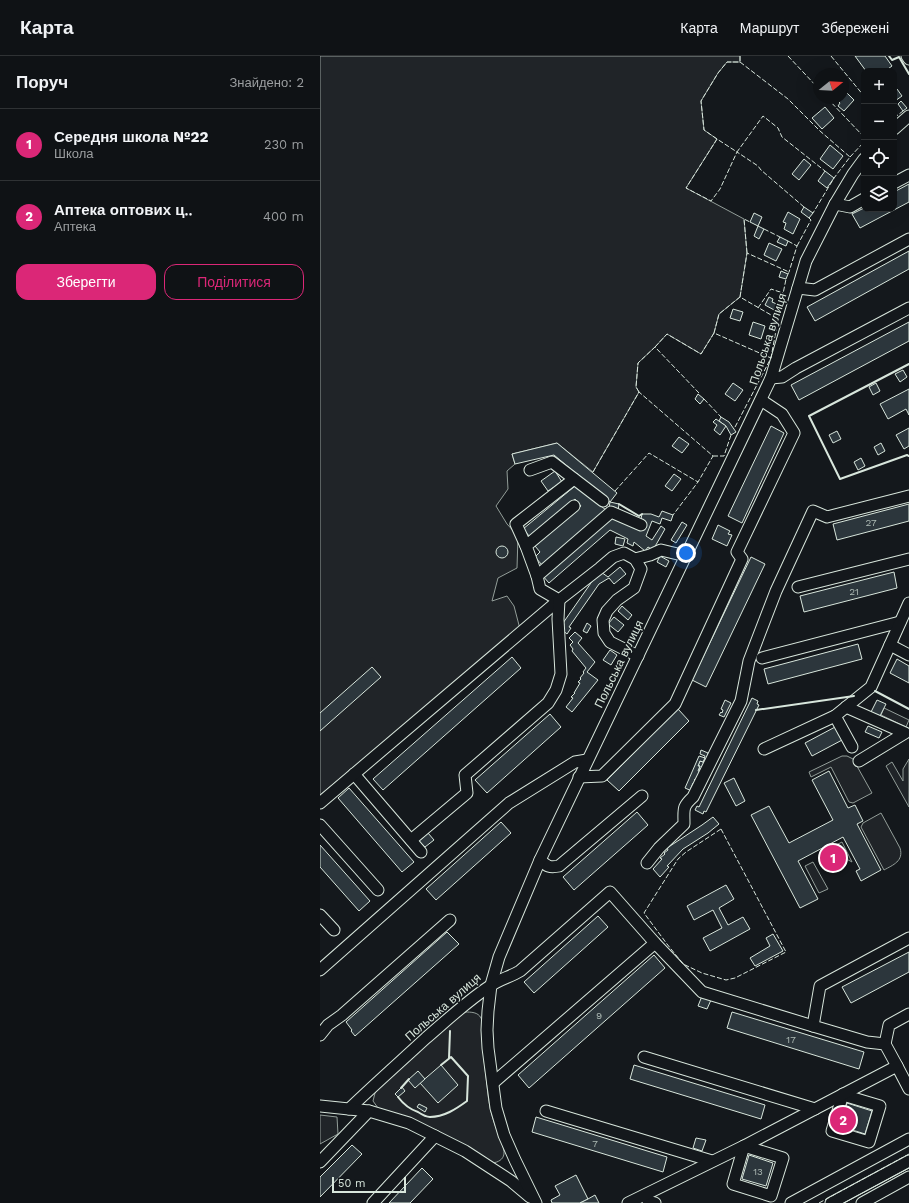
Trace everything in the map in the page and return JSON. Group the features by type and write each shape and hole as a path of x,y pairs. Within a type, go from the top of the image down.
{"street":[{"path":"897,126 909,116"},
{"name":"Польська вулиця","path":"349,1109 382,1077 465,1003 491,985 499,958 540,860 771,378 806,261 835,204 861,163"},
{"path":"897,181 909,175"},
{"path":"835,204 850,207 861,202"},
{"path":"798,288 815,290 909,239"},
{"path":"771,378 782,377 796,368 909,308"},
{"path":"579,777 602,776 675,704 742,559 737,552 794,433 782,414 761,400"},
{"path":"530,470 552,462 603,501"},
{"path":"559,600 540,589 526,546 516,524 574,479"},
{"path":"647,863 659,848 684,824 684,810 686,804 693,797 741,701 748,661 776,591 813,511 827,517 909,496"},
{"path":"526,546 574,506"},
{"path":"537,576 611,512 641,525"},
{"path":"635,558 650,555 661,550 686,556"},
{"path":"320,803 559,600 614,557 624,553 635,558 642,569 634,588 617,600 607,611 603,620 604,633 610,642 638,656"},
{"path":"798,587 909,559"},
{"path":"411,840 467,793 466,775 548,703 556,690 560,674 558,619 559,600"},
{"path":"764,750 835,716 871,687 909,603"},
{"path":"762,658 900,622"},
{"path":"890,645 909,656"},
{"path":"846,707 905,733 859,761"},
{"path":"835,716 852,747"},
{"path":"320,970 509,803 575,762 587,760"},
{"path":"354,774 421,852"},
{"path":"540,860 547,866 559,866 642,796"},
{"path":"320,825 378,890"},
{"path":"535,1201 504,1134 496,1108 487,1030 491,985 520,971 610,892 655,943 702,992 867,1042 885,1044"},
{"path":"320,914 334,930"},
{"path":"320,1036 328,1025 342,1015 450,920"},
{"path":"814,1026 820,986 909,938"},
{"path":"493,1083 655,943"},
{"path":"909,1014 889,1025 885,1044 909,1089"},
{"path":"644,1056 815,1108"},
{"path":"628,1203 649,1200 712,1161 744,1146 897,1066"},
{"path":"843,1095 880,1106 869,1142 832,1131 843,1095"},
{"path":"320,1106 369,1110 409,1123 471,1155 511,1181 535,1201"},
{"path":"320,1162 369,1110"},
{"path":"546,1111 712,1161"},
{"path":"373,1203 435,1136"},
{"path":"791,1203 909,1139"},
{"path":"744,1146 783,1158 771,1196 733,1184 744,1146"},
{"path":"831,1203 844,1200 904,1164 908,1180 862,1203"}],"shaded area":[{"path":"320,56 740,56 740,62 727,62 718,73 701,101 704,130 717,139 686,188 744,219 747,253 740,297 719,314 714,333 701,354 667,334 638,363 636,387 639,392 593,472 557,443 512,454 515,464 507,471 508,489 496,506 507,524 518,536 517,568 498,578 492,601 507,596 514,606 520,629 320,795"},
{"path":"884,708 909,720 906,727 881,715"},
{"path":"842,756 847,756 853,759 872,793 853,803 849,802 831,767 811,777 809,772"},
{"path":"909,759 909,807 886,766 892,762 903,781 903,769"},
{"path":"881,813 901,852 897,862 884,870 861,827 863,823"},
{"path":"842,842 852,862 828,849"},
{"path":"813,862 828,889 819,893 805,866"},
{"path":"465,1012 476,1013 482,1020 482,1043 489,1102 504,1151 501,1159 493,1163 436,1130 378,1108 373,1101 375,1093 381,1085 457,1017"},
{"path":"320,1115 337,1117 338,1134 320,1144"}],"building":[{"path":"855,56 885,56 892,66 889,68 864,68"},
{"path":"897,89 902,96 897,100"},
{"path":"849,95 854,100 844,111 838,106 839,104 849,104"},
{"path":"901,101 907,108 903,111 898,104"},
{"path":"825,107 834,118 822,129 812,118"},
{"path":"830,145 843,156 833,169 820,159"},
{"path":"804,159 811,165 799,180 792,174"},
{"path":"825,171 834,178 827,188 818,181"},
{"path":"909,184 909,202 897,208 897,190"},
{"path":"804,207 813,213 809,218 801,212"},
{"path":"861,210 861,212 890,212 860,228 852,214"},
{"path":"788,212 800,219 793,234 784,229 786,223 783,222"},
{"path":"754,213 762,217 758,226 750,222"},
{"path":"758,226 764,229 759,239 754,236"},
{"path":"780,237 788,241 786,246 777,242"},
{"path":"769,243 782,249 776,261 764,255"},
{"path":"909,251 909,269 815,321 807,307"},
{"path":"781,271 788,274 786,279 779,277"},
{"path":"769,297 773,299 772,302 779,305 776,311 765,305"},
{"path":"733,309 743,312 740,321 730,318"},
{"path":"753,322 765,326 761,339 749,335"},
{"path":"909,322 909,341 799,400 791,385"},
{"path":"903,370 907,377 900,382 895,374"},
{"path":"733,383 743,390 735,401 725,394"},
{"path":"876,383 880,391 873,395 869,387"},
{"path":"909,389 909,415 906,409 888,419 880,404"},
{"path":"698,394 704,399 700,404 695,399"},
{"path":"721,417 729,422 736,432 731,435 726,426 719,421"},
{"path":"716,419 726,426 720,435 714,430 717,425 713,422"},
{"path":"771,426 784,433 742,523 728,516"},
{"path":"909,428 909,446 904,449 896,435"},
{"path":"837,431 841,439 833,443 829,435"},
{"path":"679,437 689,444 682,453 672,446"},
{"path":"557,443 617,493 610,502 554,455 515,464 512,454"},
{"path":"881,443 885,451 878,455 874,447"},
{"path":"861,458 865,466 858,470 854,462"},
{"path":"555,471 562,482 548,491 541,481"},
{"path":"674,474 681,479 672,491 665,486"},
{"path":"575,486 606,510 542,565 535,557 540,552 535,546 581,506 575,499 531,538 523,529"},
{"path":"610,502 619,504 618,511 609,508"},
{"path":"909,504 909,521 837,540 833,524"},
{"path":"662,511 673,515 671,521 662,518 660,524 652,521 646,536 652,540 661,526 665,529 653,550 648,547 645,551 634,542 633,546 627,543 628,539 610,530 549,583 542,575 611,515 640,530 644,520 641,519 642,514 651,514 659,517"},
{"path":"682,522 687,525 676,543 671,540"},
{"path":"718,525 730,531 728,534 732,535 727,546 712,539"},
{"path":"616,537 625,539 623,546 615,544"},
{"path":"500,546 504,546 508,552 504,558 500,558 496,554 496,550"},
{"path":"660,556 669,561 666,567 657,562"},
{"path":"751,557 765,564 706,687 692,680"},
{"path":"620,567 626,574 614,584 609,578 599,584 569,627 571,628 567,634 561,629 564,624 563,623 593,580 601,572 608,577"},
{"path":"894,572 897,588 804,612 800,596"},
{"path":"622,606 632,615 628,620 618,611"},
{"path":"614,617 624,625 618,632 608,624"},
{"path":"587,623 591,626 587,633 583,631"},
{"path":"575,632 582,638 578,643 595,662 587,672 598,680 572,712 566,707 573,698 571,697 575,693 580,683 578,682 586,668 572,651 573,649 570,645 573,642 569,638"},
{"path":"858,644 862,659 768,684 764,669"},
{"path":"610,650 617,655 611,665 603,660"},
{"path":"512,657 521,668 383,790 373,779"},
{"path":"897,659 909,666 909,683 890,673"},
{"path":"372,667 381,677 320,731 320,713"},
{"path":"752,698 758,701 757,704 759,705 706,812 704,811 703,814 695,810 697,806 699,807"},
{"path":"725,700 731,703 724,717 719,715 721,712 722,713 723,710 721,709"},
{"path":"877,700 886,704 880,716 871,712"},
{"path":"678,709 689,721 619,791 607,780"},
{"path":"550,714 561,727 487,793 475,780"},
{"path":"837,726 844,739 812,756 805,743"},
{"path":"868,726 882,732 879,738 865,732"},
{"path":"701,750 708,753 707,757 709,758 703,771 699,769 700,766 698,766 700,761 703,762 705,756 700,754"},
{"path":"699,756 705,758 703,762 700,761 698,766 700,766 698,771 702,772 696,780 694,780 698,782 697,785 693,783 691,788 695,789 694,792 685,788"},
{"path":"829,771 848,808 855,805 863,821 857,824 881,870 861,881 856,871 860,869 843,837 798,861 818,899 800,908 751,815 769,806 789,843 833,820 812,780"},
{"path":"734,778 745,801 736,806 724,783"},
{"path":"349,788 414,862 402,872 338,798"},
{"path":"637,812 648,825 574,890 563,877"},
{"path":"713,817 719,824 683,849 667,866 669,867 660,877 653,869 662,859 660,858 668,850 667,848"},
{"path":"501,822 511,833 436,900 426,889"},
{"path":"428,833 434,840 425,847 419,841"},
{"path":"320,845 370,901 359,911 320,867"},
{"path":"726,885 734,899 719,908 728,925 743,917 750,929 710,951 703,938 722,928 713,910 694,920 687,906"},
{"path":"598,916 608,927 534,993 524,982"},
{"path":"447,932 459,944 355,1036 346,1022"},
{"path":"773,934 783,951 755,966 750,958 770,946 766,938"},
{"path":"909,952 909,972 851,1003 842,987"},
{"path":"654,955 665,968 529,1088 518,1075"},
{"path":"702,996 711,1000 707,1009 698,1006"},
{"path":"732,1012 864,1052 859,1069 727,1028"},
{"path":"441,1065 458,1085 438,1103 420,1083"},
{"path":"634,1065 765,1105 761,1119 630,1079"},
{"path":"418,1071 425,1079 415,1088 408,1080"},
{"path":"402,1087 405,1091 398,1097 395,1094"},
{"path":"847,1103 872,1111 865,1134 840,1126"},
{"path":"419,1104 427,1108 425,1112 417,1107"},
{"path":"536,1117 667,1157 663,1172 532,1132"},
{"path":"696,1138 706,1140 702,1151 693,1148"},
{"path":"352,1145 362,1154 320,1197 320,1177"},
{"path":"749,1155 773,1163 766,1186 742,1179"},
{"path":"422,1168 433,1179 410,1203 389,1203"},
{"path":"576,1175 588,1199 580,1203 552,1203 551,1200 560,1195 555,1186"},
{"path":"595,1195 599,1203 580,1203 588,1199"}],"tram line":[{"path":"844,1203 909,1168"}],"fence":[{"path":"740,56 740,62"},
{"path":"788,56 813,83"},
{"path":"831,56 861,92"},
{"path":"717,139 704,130 701,101 718,73 727,62 740,62 788,99 820,131 850,157 834,178 813,213"},
{"path":"833,104 861,134"},
{"path":"897,116 903,111"},
{"path":"804,207 758,166 737,152 720,189 711,201 686,188 717,139 737,152 763,116 778,128 782,137 825,171"},
{"path":"850,157 861,145"},
{"path":"797,246 811,220 809,218"},
{"path":"747,253 744,219 750,222"},
{"path":"764,229 780,237"},
{"path":"788,241 797,246 789,272"},
{"path":"740,297 747,253 789,272 788,274"},
{"path":"778,319 786,279"},
{"path":"758,308 771,289 783,293"},
{"path":"714,333 719,314 740,297 778,319 771,358"},
{"path":"655,347 667,334 701,354 714,333 771,358 734,429"},
{"path":"639,392 636,387 638,363 655,347 699,393 698,394"},
{"path":"593,472 639,392 713,456 698,482"},
{"path":"704,399 721,417"},
{"path":"713,456 724,456 731,435"},
{"path":"615,491 649,453 698,482 673,515"},
{"path":"721,829 786,952 735,978 726,980 702,973 683,964 644,913 678,859 721,829"},
{"path":"819,1203 909,1154"}],"wall":[{"path":"889,56 892,60 899,57 909,74"},
{"path":"909,364 809,416 840,479 907,455 909,456"},
{"path":"619,504 639,516 642,514"},
{"path":"875,691 909,709"},
{"path":"756,710 854,696"},
{"path":"449,1058 450,1031"},
{"path":"398,1097 409,1108 430,1117 445,1114 467,1101 468,1076 451,1057 441,1065"},
{"path":"401,1088 409,1079"}],"place":[{"name":"Середня школа №22","path":"833,858"},
{"name":"Аптека оптових ц‥","path":"843,1120"}]}
